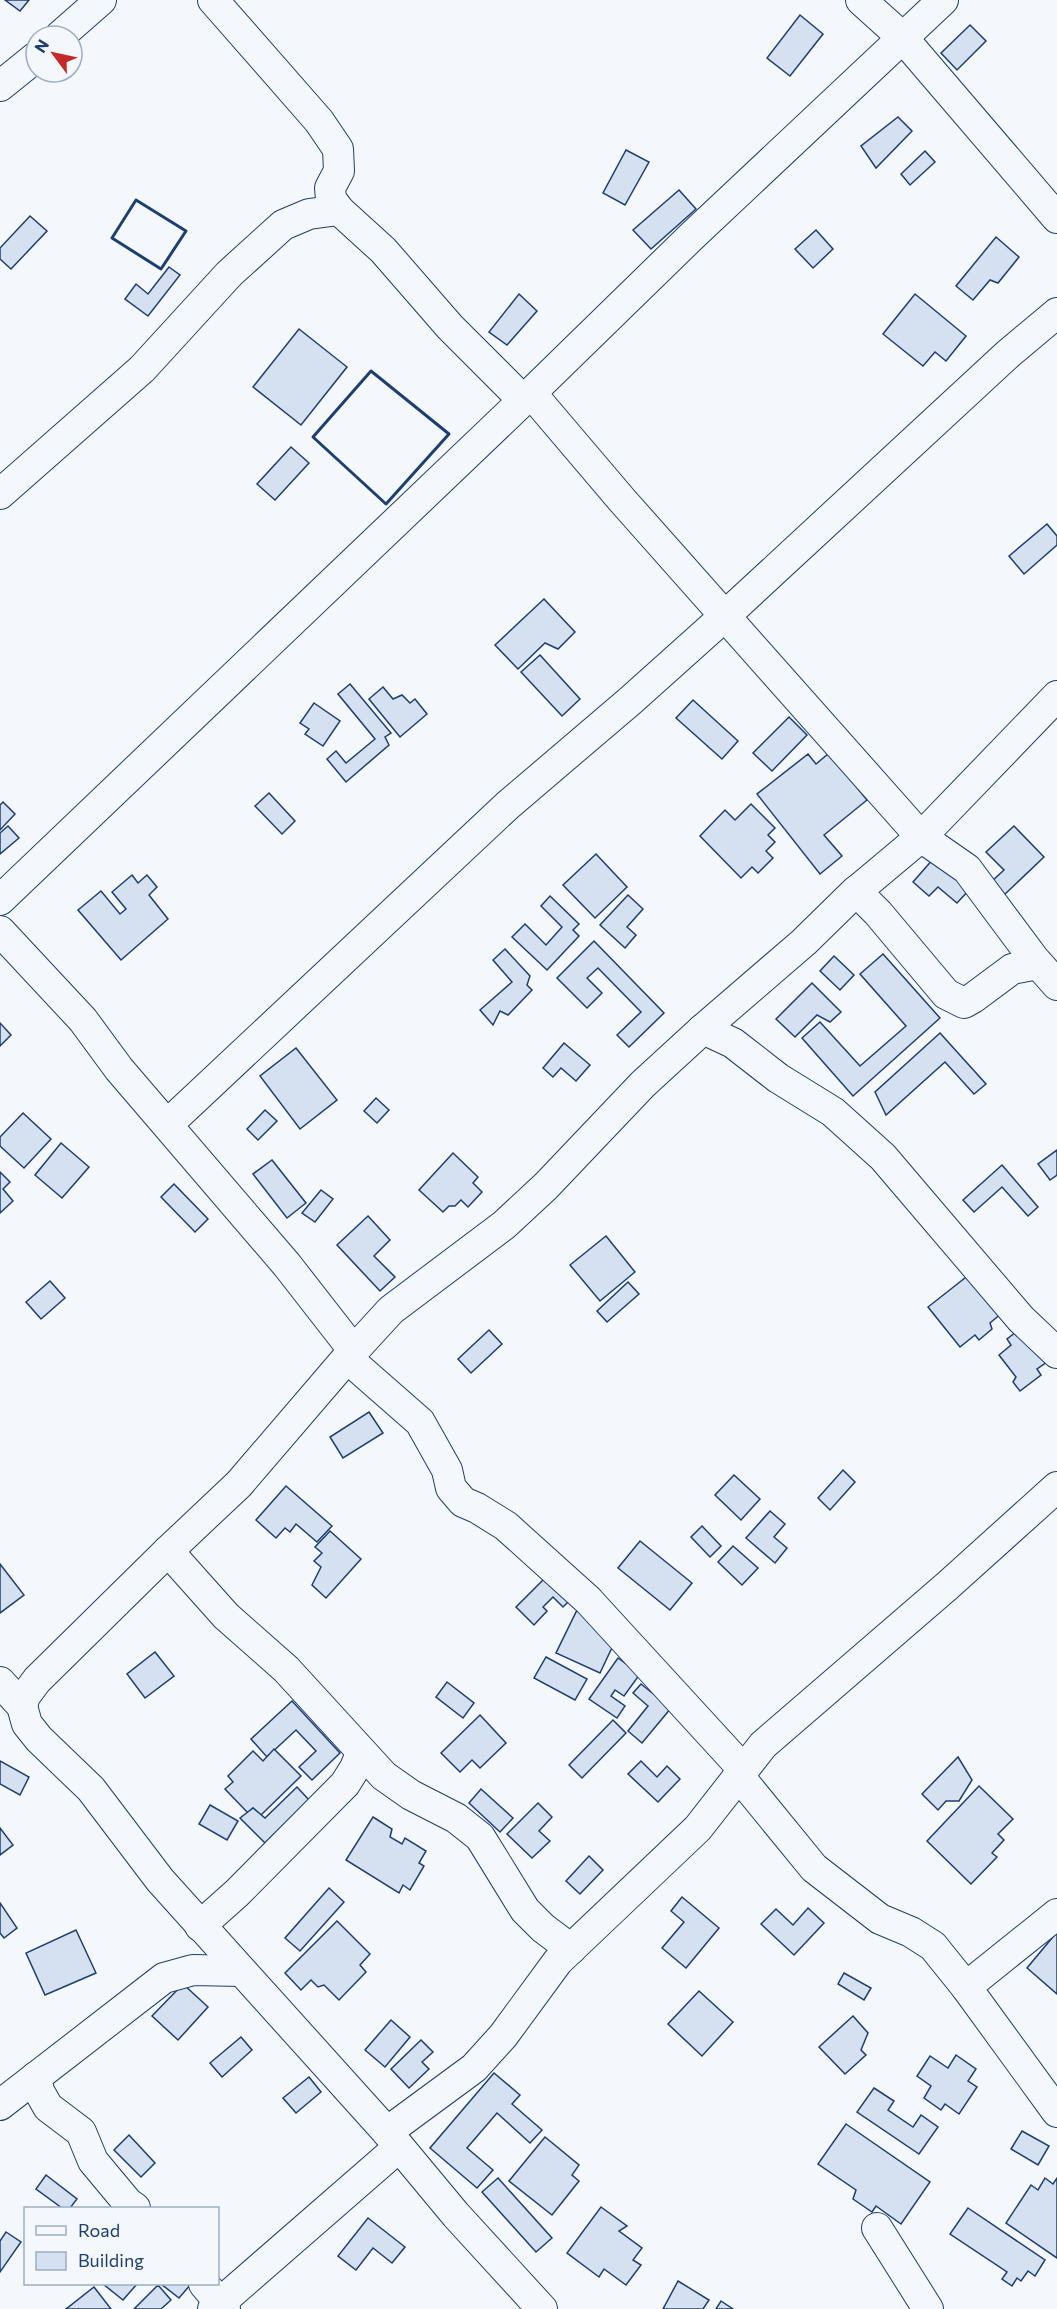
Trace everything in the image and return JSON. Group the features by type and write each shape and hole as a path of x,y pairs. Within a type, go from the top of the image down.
{"street":[{"path":"74,24 101,0"},
{"path":"213,0 319,121 338,149 339,171 330,188 331,199 339,210 383,250 450,327 527,396 726,615 921,837 967,869 1047,974"},
{"path":"861,0 902,37 1057,218"},
{"path":"0,900 692,236 943,0"},
{"path":"0,86 24,67"},
{"path":"0,494 142,369 229,274 283,225 309,214 339,210"},
{"path":"168,1124 508,805 630,702 1008,354 1057,313"},
{"path":"542,2309 456,2215 393,2139 200,1926 160,1880 91,1790 39,1739 9,1698 25,1696 37,1680 239,1484 350,1354 392,1310 504,1226 643,1084 804,942 856,891 921,837 1057,696"},
{"path":"856,891 878,913 946,994 954,1000 964,1003 974,998 1012,969 1047,974"},
{"path":"0,931 83,1020 119,1069 287,1264 350,1354 420,1422 447,1470 451,1488 463,1502 506,1526 588,1600 741,1772 814,1868 880,1919 911,1932 933,1946 966,1987 1057,2112"},
{"path":"703,1029 733,1043 778,1078 833,1112 883,1157 1021,1319 1057,1353"},
{"path":"216,2301 474,2068 503,2036 558,1961 698,1828 763,1745 946,1587 1057,1487"},
{"path":"168,1551 226,1616 286,1670 384,1776 402,1789 456,1818 480,1837 525,1910 543,1928 571,1949"},
{"path":"200,1926 237,1893 345,1784 361,1753"},
{"path":"966,1987 1057,1914"},
{"path":"0,2105 164,1978 193,1970 241,1971"},
{"path":"36,2077 39,2091 48,2107 81,2132 93,2161 134,2207"},
{"path":"877,2228 928,2309"}],"building":[{"path":"5,0 29,0 20,11"},
{"path":"800,15 823,34 790,76 767,58"},
{"path":"970,25 986,41 957,70 941,53"},
{"path":"898,117 912,131 876,168 861,146"},
{"path":"626,150 649,162 625,205 603,193"},
{"path":"925,151 935,162 910,185 901,174"},
{"path":"679,190 696,209 651,249 633,230"},
{"path":"30,216 47,231 11,269 0,259 0,248"},
{"path":"816,230 833,249 813,268 795,249"},
{"path":"996,237 1019,257 998,283 990,280 973,300 956,286"},
{"path":"169,267 180,275 148,316 125,299 136,284 148,294"},
{"path":"519,294 537,311 507,345 489,332"},
{"path":"915,294 966,336 946,361 935,352 923,366 883,334"},
{"path":"299,329 347,367 301,425 253,387"},
{"path":"291,447 309,463 275,500 257,484"},
{"path":"1047,524 1057,536 1057,545 1024,574 1009,556"},
{"path":"544,599 575,632 558,649 545,643 518,669 495,645"},
{"path":"540,655 580,699 562,716 521,672"},
{"path":"350,684 391,733 385,737 389,745 346,782 327,759 336,751 346,763 375,739 338,694"},
{"path":"383,687 393,699 402,695 410,703 415,699 427,714 400,737 369,699"},
{"path":"693,700 738,741 722,759 676,718"},
{"path":"314,703 340,721 323,746 305,734 309,729 300,723"},
{"path":"789,717 807,735 772,771 753,753"},
{"path":"829,753 867,800 824,835 842,856 820,874 757,794 808,754 816,764"},
{"path":"269,793 295,821 282,834 255,806"},
{"path":"3,802 15,814 0,830 0,805"},
{"path":"751,804 775,828 768,835 775,842 766,851 773,858 758,873 752,867 741,878 700,836 725,810 735,820"},
{"path":"8,826 19,838 0,854 0,833"},
{"path":"1014,826 1044,857 1004,895 991,882 1004,870 986,852"},
{"path":"596,854 627,887 595,918 563,885"},
{"path":"934,858 970,889 957,903 938,887 929,896 913,882"},
{"path":"132,875 138,883 147,875 157,887 149,895 168,919 121,960 78,910 101,891 120,914 126,909 112,892"},
{"path":"628,895 643,909 627,927 636,935 625,948 600,925"},
{"path":"550,896 579,924 573,930 579,936 547,970 512,937 525,924 546,945 562,927 541,906"},
{"path":"594,941 664,1013 629,1047 617,1035 641,1012 598,968 587,978 602,993 587,1008 557,978"},
{"path":"505,949 530,976 527,985 532,990 508,1015 500,1011 493,1025 480,1010 512,982 493,960"},
{"path":"883,954 940,1018 853,1096 802,1038 820,1022 860,1066 906,1026 860,974"},
{"path":"834,956 854,975 840,990 820,971"},
{"path":"812,983 841,1012 830,1022 817,1015 795,1037 776,1019"},
{"path":"0,1023 11,1035 0,1046"},
{"path":"940,1033 986,1084 974,1094 945,1062 886,1115 875,1092"},
{"path":"564,1043 590,1065 576,1081 561,1068 553,1077 543,1068"},
{"path":"296,1048 337,1100 300,1129 260,1076"},
{"path":"376,1098 389,1110 377,1123 364,1111"},
{"path":"265,1110 277,1121 258,1140 247,1129"},
{"path":"23,1113 51,1139 24,1168 0,1146 0,1137"},
{"path":"61,1143 89,1167 62,1198 35,1175"},
{"path":"1057,1150 1057,1175 1050,1180 1038,1164"},
{"path":"453,1153 478,1177 473,1183 482,1192 468,1207 461,1200 443,1212 419,1190"},
{"path":"272,1160 306,1203 287,1218 253,1174"},
{"path":"1002,1165 1038,1207 1028,1216 1002,1187 974,1212 963,1200"},
{"path":"0,1172 10,1182 3,1189 13,1201 0,1213"},
{"path":"174,1184 208,1219 195,1232 161,1197"},
{"path":"321,1190 333,1199 315,1222 302,1213"},
{"path":"368,1216 390,1240 374,1256 395,1277 380,1291 337,1245"},
{"path":"606,1236 635,1272 600,1301 570,1265"},
{"path":"970,1274 1002,1313 990,1323 992,1329 979,1340 975,1335 960,1347 928,1307"},
{"path":"50,1281 65,1298 41,1319 26,1302"},
{"path":"628,1282 639,1294 607,1322 597,1311"},
{"path":"1021,1328 1047,1362 1037,1369 1041,1375 1020,1391 1013,1382 1016,1377 999,1355 1011,1345 1007,1339"},
{"path":"489,1330 502,1344 471,1373 458,1359"},
{"path":"369,1412 383,1433 343,1458 330,1437"},
{"path":"843,1470 855,1482 830,1510 818,1498"},
{"path":"734,1475 760,1499 741,1520 715,1495"},
{"path":"286,1486 332,1526 317,1542 296,1524 290,1532 285,1528 276,1538 256,1520"},
{"path":"770,1511 785,1524 774,1537 787,1548 775,1563 746,1538"},
{"path":"702,1526 721,1546 710,1557 691,1537"},
{"path":"330,1531 361,1559 326,1598 312,1585 321,1567 314,1561 322,1553 315,1547"},
{"path":"640,1541 692,1583 670,1610 618,1568"},
{"path":"733,1546 758,1568 742,1585 718,1562"},
{"path":"0,1564 24,1595 0,1613"},
{"path":"553,1570 577,1593 563,1607 553,1597 543,1607 547,1611 534,1625 516,1607"},
{"path":"579,1606 617,1637 600,1673 556,1653"},
{"path":"155,1652 174,1676 145,1698 127,1674"},
{"path":"546,1657 587,1679 575,1700 534,1678"},
{"path":"618,1658 640,1674 624,1696 615,1690 611,1696 625,1706 617,1718 589,1699"},
{"path":"447,1682 474,1703 463,1718 436,1697"},
{"path":"641,1684 671,1708 642,1743 628,1731 648,1706 633,1693"},
{"path":"292,1701 340,1753 312,1780 299,1767 316,1751 296,1730 267,1757 251,1739"},
{"path":"480,1715 506,1743 480,1768 472,1760 460,1772 441,1753"},
{"path":"613,1720 626,1733 582,1778 569,1765"},
{"path":"274,1749 301,1776 260,1816 253,1808 248,1813 225,1789 233,1782 228,1776 253,1751 263,1761"},
{"path":"958,1757 972,1780 959,1801 946,1801 938,1810 922,1794"},
{"path":"0,1761 29,1777 20,1795 0,1784"},
{"path":"641,1761 657,1777 667,1766 680,1779 658,1802 628,1774"},
{"path":"979,1786 1013,1819 998,1834 1004,1840 992,1853 997,1857 971,1884 927,1841"},
{"path":"297,1787 309,1800 265,1843 240,1818 253,1808 265,1818"},
{"path":"481,1789 513,1818 500,1832 469,1803"},
{"path":"538,1803 552,1817 539,1831 550,1841 532,1858 507,1834"},
{"path":"210,1805 238,1821 227,1840 199,1824"},
{"path":"373,1817 392,1829 390,1837 402,1844 405,1838 426,1851 419,1863 424,1866 410,1890 403,1885 399,1893 346,1860"},
{"path":"0,1828 13,1845 0,1855"},
{"path":"589,1856 603,1870 580,1894 566,1881"},
{"path":"329,1888 344,1902 300,1951 285,1938"},
{"path":"682,1897 719,1928 686,1968 662,1948 684,1922 671,1911"},
{"path":"0,1903 17,1928 4,1938 0,1933"},
{"path":"808,1908 824,1923 794,1955 761,1924 776,1909 793,1925"},
{"path":"337,1921 370,1954 360,1965 366,1972 339,2000 324,1985 318,1987 311,1980 301,1990 285,1973"},
{"path":"76,1930 96,1973 45,1995 26,1953"},
{"path":"1057,1932 1057,1994 1027,1968"},
{"path":"844,1973 871,1988 864,2000 838,1984"},
{"path":"183,1984 208,2007 178,2040 152,2016"},
{"path":"699,1991 733,2022 702,2056 668,2024"},
{"path":"853,2016 868,2033 861,2050 866,2055 845,2074 819,2047"},
{"path":"391,2020 410,2037 385,2067 365,2050"},
{"path":"241,2037 252,2050 222,2077 210,2063"},
{"path":"421,2040 433,2052 422,2062 429,2069 409,2088 391,2069"},
{"path":"956,2055 976,2069 968,2081 977,2087 959,2114 945,2104 941,2110 924,2098 931,2086 917,2076 930,2056 948,2068"},
{"path":"494,2073 520,2095 512,2104 542,2130 530,2143 497,2113 467,2148 493,2170 477,2188 430,2148"},
{"path":"309,2077 321,2092 296,2113 283,2098"},
{"path":"874,2088 894,2101 888,2110 913,2127 921,2115 938,2127 919,2154 857,2112"},
{"path":"846,2124 930,2182 901,2224 876,2206 872,2212 853,2199 856,2190 818,2164"},
{"path":"1022,2131 1049,2146 1038,2165 1011,2149"},
{"path":"129,2135 155,2163 141,2177 114,2150"},
{"path":"545,2137 579,2165 572,2175 579,2181 552,2215 509,2181"},
{"path":"46,2175 77,2199 71,2207 61,2207 36,2189"},
{"path":"498,2178 552,2238 536,2252 482,2192"},
{"path":"1045,2178 1053,2184 1057,2178 1057,2258 1006,2223 1031,2185 1038,2190"},
{"path":"601,2207 627,2226 619,2231 642,2248 633,2260 641,2265 626,2285 604,2269 599,2277 567,2253"},
{"path":"968,2208 1045,2260 1035,2276 1028,2271 1021,2281 1017,2278 1012,2286 1002,2279 1007,2272 950,2234"},
{"path":"368,2218 405,2247 392,2263 373,2248 356,2270 338,2256"},
{"path":"6,2232 21,2242 0,2272 0,2241"},
{"path":"678,2281 709,2300 703,2309 663,2309"},
{"path":"104,2285 136,2285 123,2300"},
{"path":"158,2285 171,2300 161,2309 134,2309"},
{"path":"162,2285 190,2285 179,2298"},
{"path":"94,2287 111,2309 66,2309"},
{"path":"721,2301 733,2309 716,2309"}],"wall":[{"path":"136,200 186,231 161,269 112,238 136,200"},
{"path":"371,371 449,434 386,504 313,437 371,371"}]}
